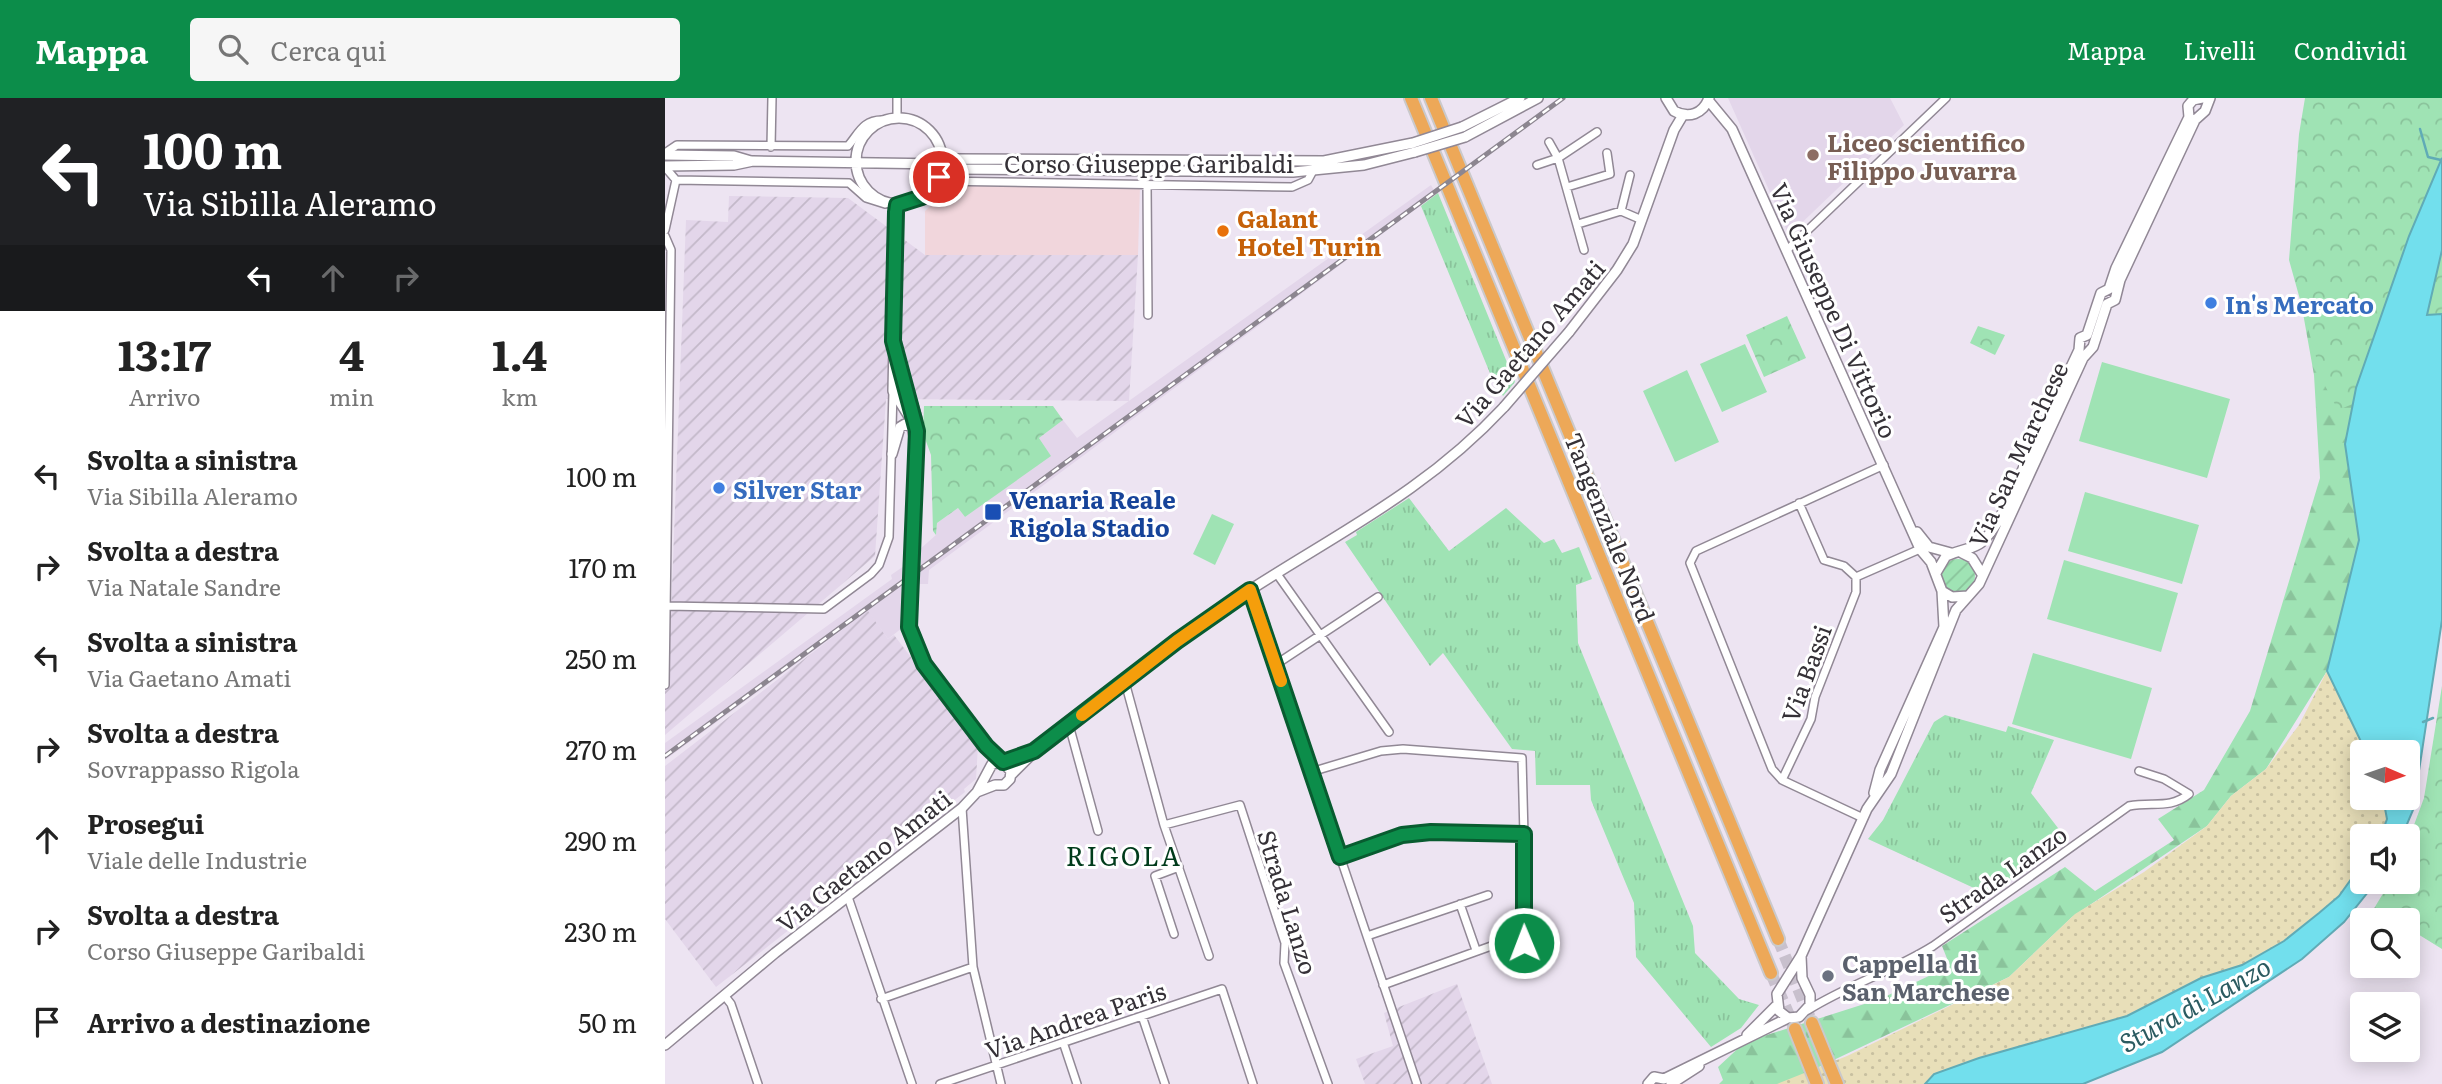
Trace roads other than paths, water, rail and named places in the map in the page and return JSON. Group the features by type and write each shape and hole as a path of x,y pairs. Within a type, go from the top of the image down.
{"highway":[{"name":"Tangenziale Nord","path":"1412,98 1771,973"},
{"name":"Tangenziale Nord","path":"1431,98 1777,939"},
{"path":"1812,1021 1837,1084"},
{"path":"1794,1028 1817,1084"}],"street":[{"path":"771,147 772,98"},
{"path":"665,230 676,180 839,181 849,183 866,198 885,204 897,205 922,197 937,181 942,164 941,150 929,130 920,122 897,117 897,98"},
{"name":"Corso Giuseppe Garibaldi","path":"1464,132 1520,98"},
{"name":"Corso Giuseppe Garibaldi","path":"665,167 734,165 753,161 942,164 956,159 1315,166 1414,147 1464,132 1538,98"},
{"path":"1666,98 1679,113 1702,110 1719,115"},
{"path":"1787,250 1947,98"},
{"path":"2181,98 2198,104"},
{"path":"1702,110 1709,99"},
{"name":"Via Giuseppe Di Vittorio","path":"1709,99 1732,129 1920,549 1931,562 1935,575"},
{"name":"Via San Marchese","path":"1776,1006 1776,994 1801,956 1863,818 1873,798 1891,774 1956,610 1979,584 2084,348 2080,338 2090,337 2104,302 2115,300 2112,291 2198,104"},
{"name":"Via Gaetano Amati","path":"1011,775 1034,751 1250,590 1406,494 1451,459 1504,407 1569,332 1625,259 1642,220 1679,113"},
{"name":"Corso Giuseppe Garibaldi","path":"665,154 677,145 848,146 860,128 874,120 897,117"},
{"path":"882,120 866,133 858,147 856,162 864,185 885,204"},
{"path":"1537,165 1558,158 1597,132"},
{"path":"1549,142 1558,158 1584,250"},
{"path":"1567,187 1610,174 1607,153"},
{"name":"Corso Giuseppe Garibaldi","path":"665,154 734,156 753,161"},
{"name":"Corso Giuseppe Garibaldi","path":"937,181 1292,187 1308,180 1315,166"},
{"name":"Corso Giuseppe Garibaldi","path":"665,167 676,180"},
{"path":"1621,211 1630,175"},
{"path":"1147,185 1148,316"},
{"path":"666,606 824,609 879,565 889,537 897,205"},
{"path":"1577,223 1621,211 1642,220"},
{"path":"665,236 671,250 665,685"},
{"path":"893,341 916,419 909,627 921,659 986,746 1009,767 1011,775 1004,785 995,785 989,781 987,772 992,764 1003,762"},
{"name":"Via San Marchese","path":"1873,798 1880,769 1944,627 1942,592 1935,575 1940,561 1984,542 1999,520 2084,348"},
{"path":"893,391 913,428 915,440"},
{"path":"892,454 900,427 905,424 913,428"},
{"path":"1863,818 1782,780 1772,769 1690,563 1696,551 1884,465"},
{"path":"1799,503 1825,560 1844,566 1856,577 1920,549"},
{"name":"Via Giuseppe Di Vittorio","path":"1912,526 1929,547 1958,553"},
{"name":"Via San Marchese","path":"1958,553 1972,558 1982,574"},
{"path":"1277,574 1389,732"},
{"name":"Via Bassi","path":"1782,780 1811,719 1815,697 1856,592 1856,577"},
{"path":"1250,590 1417,1084"},
{"path":"1942,592 1952,597 1968,596"},
{"path":"1275,665 1378,597"},
{"path":"1125,682 1164,825 1209,956"},
{"path":"1069,725 1098,831"},
{"name":"Via Gaetano Amati","path":"665,1045 770,957 962,808 978,792 987,772 986,746"},
{"path":"1311,772 1381,751 1403,749 1523,758 1527,952"},
{"name":"Via Gaetano Amati","path":"1003,762 1034,751"},
{"name":"Strada Lanzo","path":"1808,992 1821,998 1837,995 1900,966 1933,946 2129,806 2143,803 2166,806 2179,802 2189,794 2164,779 2139,771"},
{"name":"Via Gaetano Amati","path":"978,792 995,785"},
{"name":"Strada Lanzo","path":"1164,825 1240,805 1286,943 1283,963 1328,1084"},
{"path":"962,808 973,967 1001,1084"},
{"path":"1340,857 1402,835 1431,832 1524,834"},
{"path":"1174,934 1154,876 1178,867"},
{"path":"1367,936 1488,895"},
{"path":"848,897 912,1084"},
{"path":"1460,904 1476,950"},
{"path":"1383,985 1494,945"},
{"path":"1647,1084 1654,1076 1667,1082 1741,1042 1794,1028 1800,1017 1812,1021 1801,956"},
{"path":"881,999 973,967"},
{"path":"1784,985 1795,983 1808,992"},
{"name":"Via Andrea Paris","path":"940,1084 1064,1045 1221,989 1253,1084"},
{"path":"724,995 731,1004 758,1084"},
{"name":"Strada Lanzo","path":"1812,1021 1837,995"},
{"path":"1741,1042 1776,1006 1794,1028"},
{"path":"1142,1016 1165,1084"},
{"path":"1064,1045 1077,1084"}],"water":[{"path":"2442,158 2442,250 2427,315 2442,314 2442,620 2420,764 2420,740 2360,740 2327,671 2359,540 2345,444 2356,388 2409,236"},
{"path":"2385,810 2413,810 2407,824 2385,824"},
{"name":"Stura di Lanzo","path":"2350,881 2350,894 2366,894 2355,908 2350,908 2350,914 2344,922 2302,959 2162,1052 2083,1084 1925,1084 1934,1074 1979,1058 2127,1016 2201,978 2242,965 2284,941 2339,896"}],"waterway":[{"path":"2420,129 2428,157 2441,160"},
{"path":"2423,722 2433,718"}],"tunnel":[{"path":"1778,939 1812,1023"},
{"path":"1771,973 1794,1027"}],"railway":[{"path":"665,756 1563,98"}],"place":[{"name":"Liceo scientifico Filippo Juvarra","path":"1813,155"},
{"name":"Galant Hotel Turin","path":"1223,231"},
{"name":"In's Mercato","path":"2211,303"},
{"name":"Silver Star","path":"719,488"},
{"name":"Venaria Reale Rigola Stadio","path":"993,512"},
{"name":"Cappella di San Marchese","path":"1828,976"}],"district":[{"name":"RIGOLA","path":"1124,854"}]}
